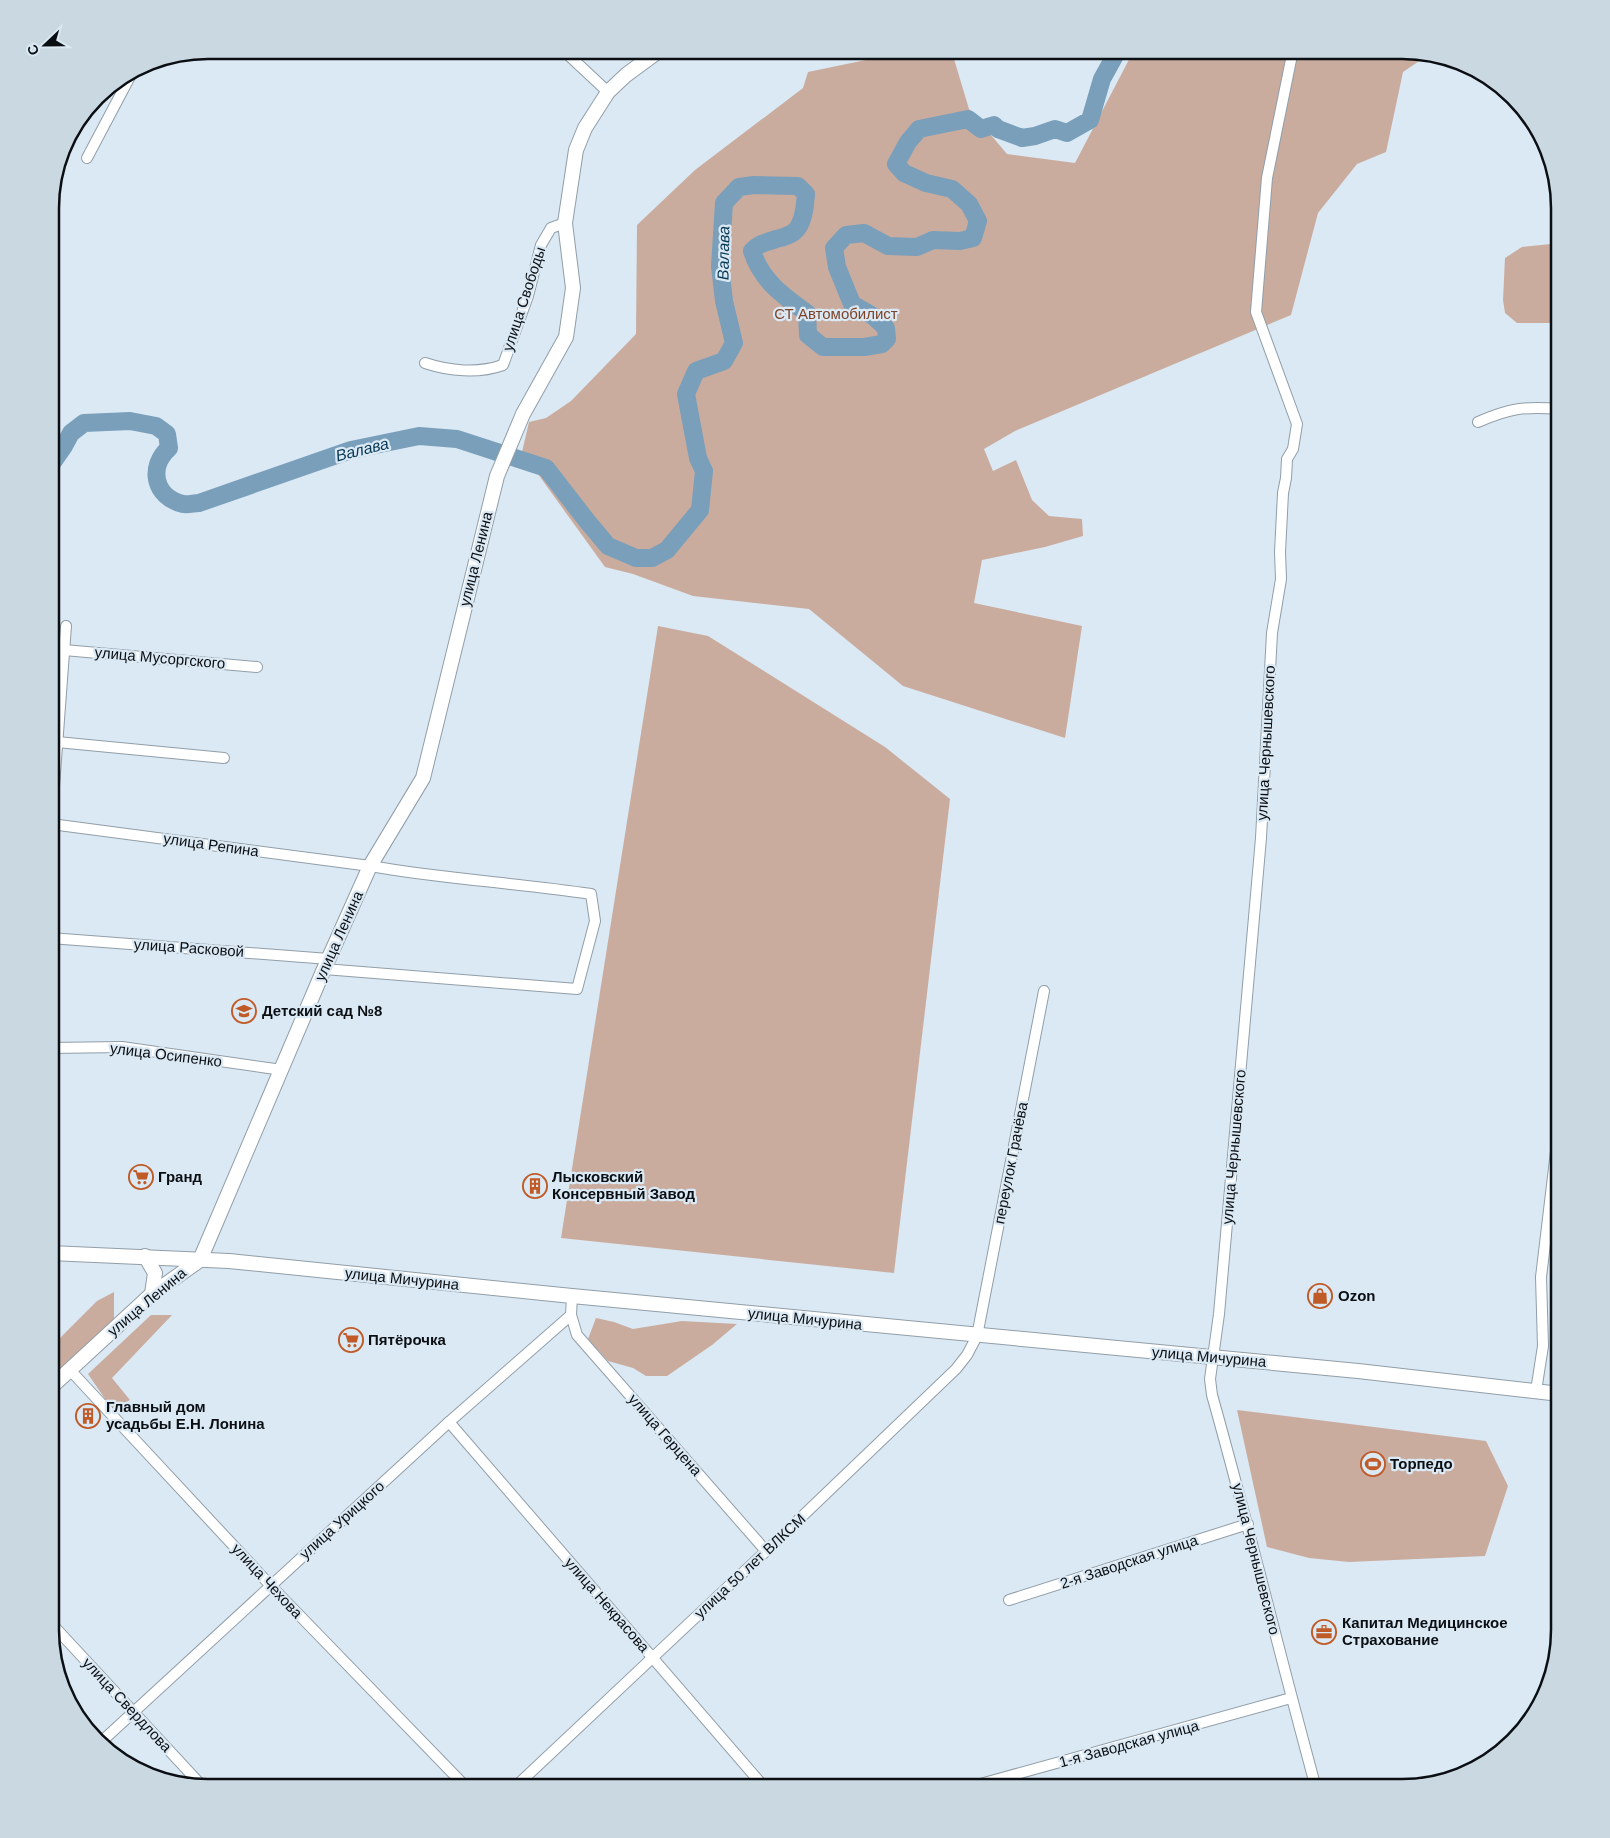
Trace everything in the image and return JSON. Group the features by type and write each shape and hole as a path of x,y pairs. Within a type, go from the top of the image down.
{"main road":[{"path":"565,223 576,150 585,128 608,92 648,59"},
{"name":"улица Ленина","path":"59,1380 152,1294 200,1260 326,964 370,866 423,778 497,476 523,414 566,337 573,288 565,223"},
{"name":"улица Мичурина","path":"59,1253 229,1261 977,1336 1358,1371 1551,1393"},
{"path":"145,1256 155,1273 152,1294"}],"street":[{"path":"573,59 608,92"},
{"name":"улица Чернышевского","path":"1291,59 1268,178 1256,312 1297,424 1292,449 1287,459 1283,493 1280,552 1281,579 1272,632 1261,838 1219,1314 1210,1380 1212,1395 1248,1524 1291,1698 1314,1779"},
{"path":"88,158 127,83"},
{"name":"улица Свободы","path":"425,363 443,369 470,370 488,370 502,365 528,296 541,245 551,228 565,223"},
{"path":"1478,422 1504,411 1518,408 1551,408"},
{"path":"59,716 66,626"},
{"name":"улица Мусоргского","path":"64,650 256,667"},
{"path":"59,742 224,758"},
{"name":"улица Репина","path":"59,825 418,874 537,886 591,894 594,921 577,989"},
{"name":"улица Расковой","path":"59,939 577,989"},
{"name":"переулок Грачёва","path":"977,1336 1044,991"},
{"name":"улица Осипенко","path":"59,1048 122,1047 282,1070"},
{"path":"1536,1391 1543,1346 1541,1277 1551,1193"},
{"path":"571,1315 572,1296"},
{"name":"улица Урицкого","path":"105,1738 449,1422 571,1315"},
{"name":"улица Герцена","path":"571,1315 577,1335 766,1551"},
{"name":"улица 50 лет ВЛКСМ","path":"524,1779 956,1369 967,1355 977,1336"},
{"name":"улица Чехова","path":"70,1370 270,1586 458,1779"},
{"name":"улица Некрасова","path":"449,1422 756,1779"},
{"name":"2-я Заводская улица","path":"1009,1600 1248,1524"},
{"name":"улица Свердлова","path":"59,1632 195,1778"},
{"name":"1-я Заводская улица","path":"998,1779 1291,1698"}],"green space":[{"name":"СТ Автомобилист","path":"871,59 954,59 969,109 1007,154 1075,163 1129,59 1421,60 1403,72 1386,152 1357,164 1318,213 1291,315 1015,431 984,449 993,471 1016,460 1032,500 1049,516 1082,519 1083,536 1045,547 982,560 974,603 1082,626 1065,738 903,686 809,609 693,596 633,574 605,567 522,452 529,422 546,418 571,401 636,334 637,225 695,170 803,88 808,72"},
{"path":"1551,244 1551,323 1517,323 1505,313 1503,300 1505,258 1522,247"},
{"path":"658,626 708,636 885,747 950,799 894,1273 561,1238"},
{"path":"114,1292 114,1322 59,1373 59,1339 97,1301"},
{"path":"151,1315 172,1315 112,1378 130,1400 112,1409 88,1374"},
{"path":"596,1318 633,1329 682,1321 737,1324 712,1345 667,1376 646,1376 633,1368 608,1361 588,1339"},
{"name":"Торпедо","path":"1237,1410 1486,1441 1508,1486 1485,1556 1349,1562 1309,1558 1267,1547"}],"waterway":[{"name":"Валава","path":"59,453 71,433 84,423 130,421 156,426 167,434 169,448 158,464 157,481 166,495 173,500 187,504 199,503 351,450 419,436 457,439 546,468 608,546 636,558 652,558 667,550 700,510 704,471 698,458 686,394 696,371 724,361 734,343 724,301 720,266 724,203 739,187 754,185 798,186 806,194 800,224 792,233 757,246 752,251 761,271 774,286 807,313 808,335 823,347 864,347 882,344 887,339 886,328 873,316 852,304 837,267 834,248 846,235 864,233 888,246 917,247 933,240 960,241 973,238 978,221 969,204 952,189 926,183 904,173 896,164 908,142 919,129 968,119 981,129 994,125 998,129 1022,138 1055,129 1067,133 1090,120 1102,79 1113,59"}],"place":[{"name":"Детский сад №8","path":"244,1011"},
{"name":"Гранд","path":"141,1177"},
{"name":"Лысковский Консервный Завод","path":"535,1186"},
{"name":"Ozon","path":"1320,1296"},
{"name":"Пятёрочка","path":"351,1340"},
{"name":"Главный дом усадьбы Е.Н. Лонина","path":"88,1416"},
{"name":"Торпедо","path":"1373,1464"},
{"name":"Капитал Медицинское Страхование","path":"1324,1632"}]}
